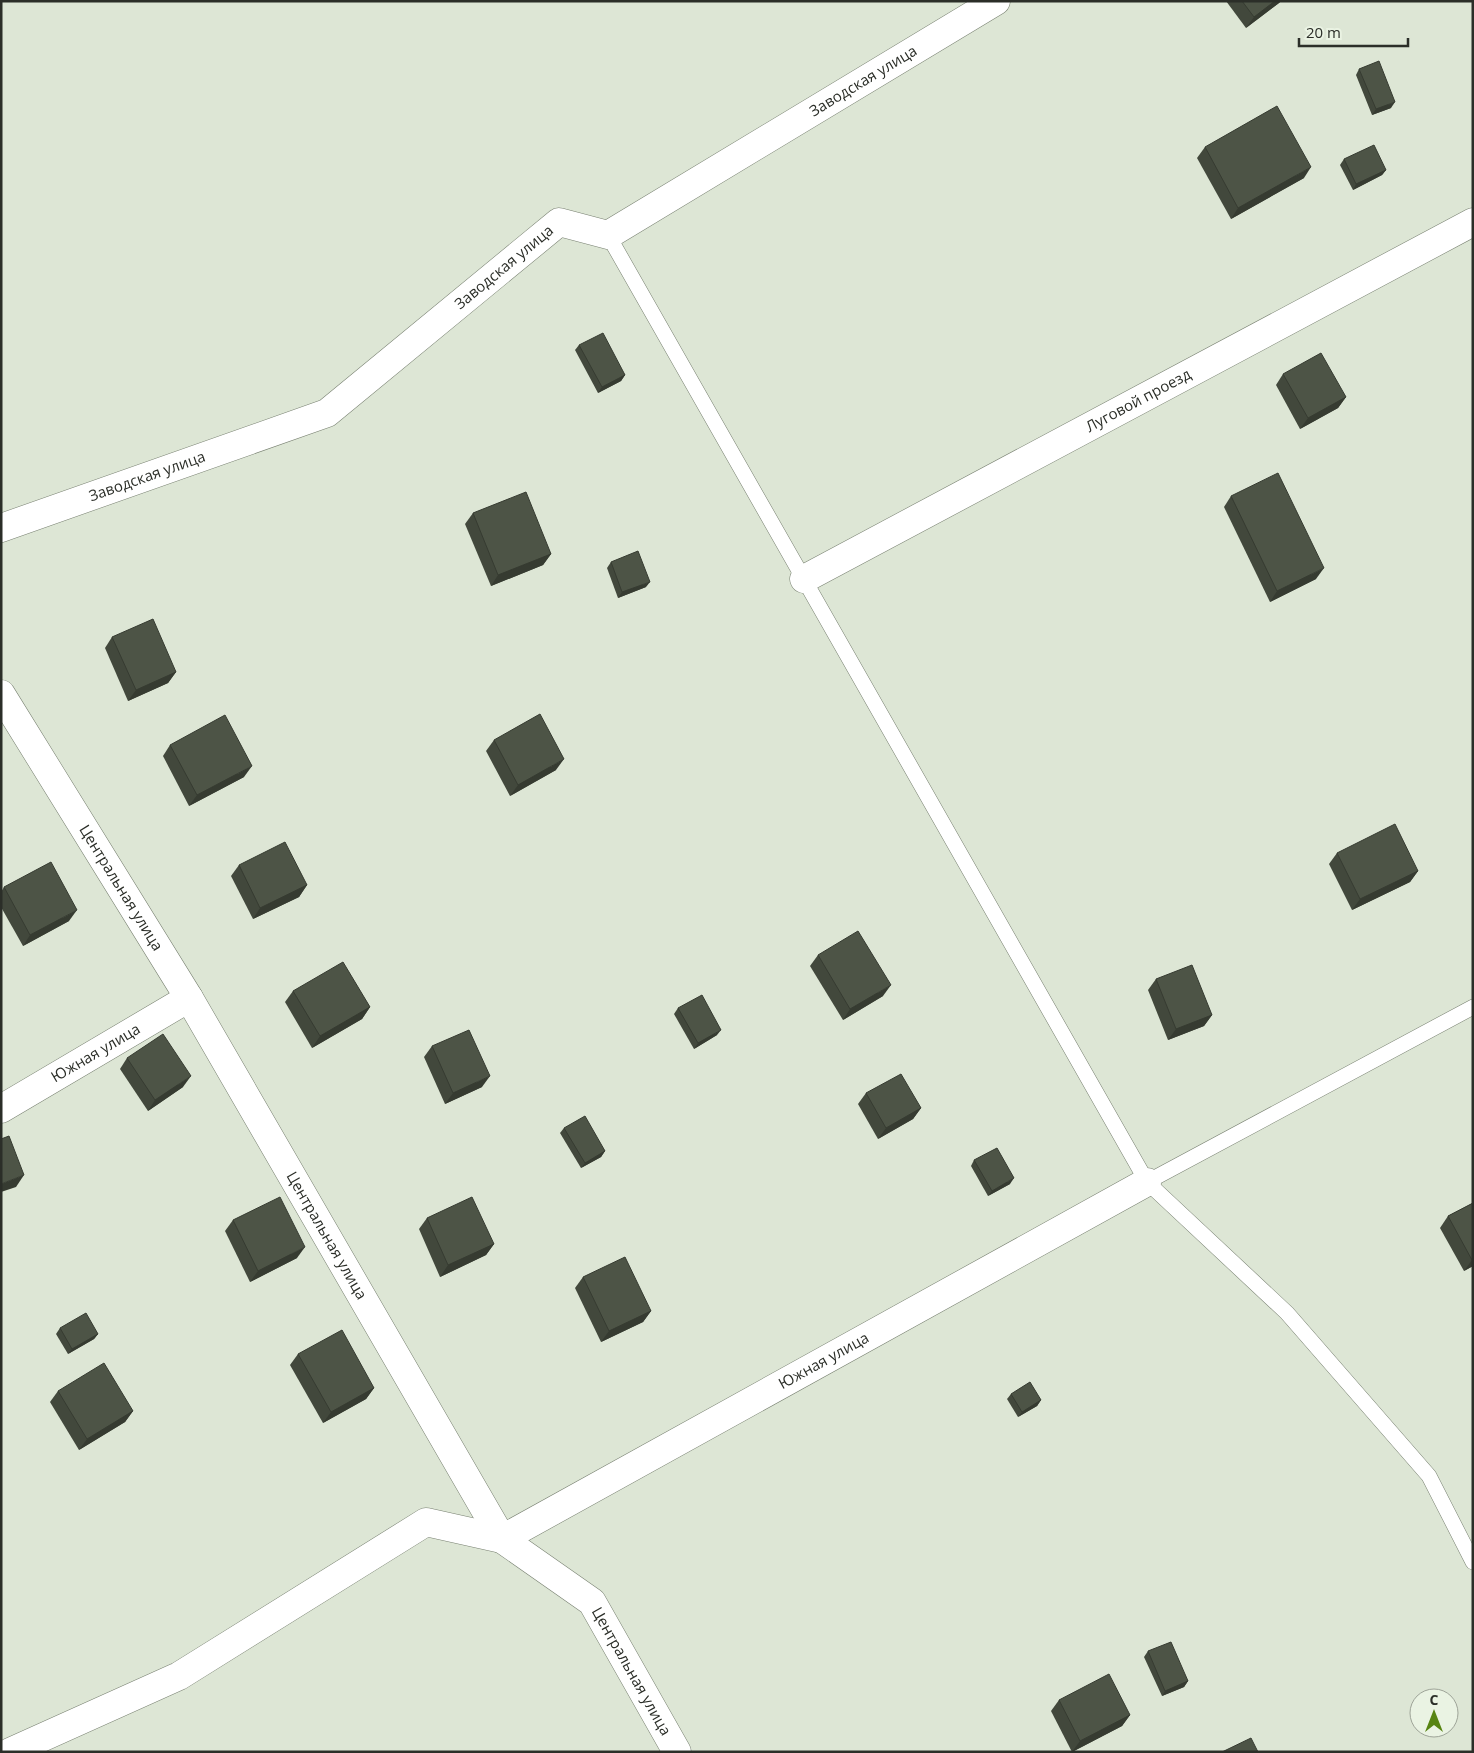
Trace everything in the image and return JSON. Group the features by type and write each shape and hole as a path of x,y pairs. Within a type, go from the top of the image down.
{"street":[{"name":"Заводская улица","path":"1,528 327,413 559,222 608,235 996,1"},
{"name":"Луговой проезд","path":"804,579 1473,222"},
{"name":"Центральная улица","path":"1,694 189,998 502,1539 592,1602 677,1752"},
{"name":"Южная улица","path":"1,1109 189,998"},
{"name":"Южная улица","path":"502,1539 1147,1182"},
{"path":"10,1752 179,1676 426,1522 502,1539"}],"lane":[{"path":"608,235 1147,1182 1287,1313 1429,1476 1473,1562"},
{"path":"1147,1182 1473,1007"}],"building":[{"path":"1242,1 1275,1 1254,17"},
{"path":"1379,61 1395,102 1376,109 1359,69"},
{"path":"1277,106 1311,167 1238,208 1205,147"},
{"path":"1374,145 1386,170 1356,184 1344,159"},
{"path":"603,333 625,375 602,387 579,345"},
{"path":"1321,353 1346,397 1308,418 1283,374"},
{"path":"1278,473 1324,568 1277,591 1231,496"},
{"path":"526,492 551,554 498,575 473,513"},
{"path":"638,551 650,582 622,592 611,562"},
{"path":"153,619 176,672 136,690 112,637"},
{"path":"540,714 564,759 518,785 494,740"},
{"path":"225,715 252,766 197,795 170,745"},
{"path":"1395,824 1418,871 1360,899 1337,853"},
{"path":"285,842 307,885 260,908 239,865"},
{"path":"51,862 77,910 30,935 4,887"},
{"path":"858,931 891,985 850,1009 818,955"},
{"path":"343,962 370,1007 320,1036 293,991"},
{"path":"1192,965 1212,1015 1176,1029 1156,979"},
{"path":"702,995 721,1030 698,1043 678,1008"},
{"path":"469,1030 490,1076 453,1093 432,1046"},
{"path":"163,1034 191,1076 155,1100 127,1058"},
{"path":"901,1074 921,1108 886,1128 866,1093"},
{"path":"585,1116 605,1151 585,1163 564,1128"},
{"path":"9,1136 24,1175 1,1184 1,1139"},
{"path":"997,1148 1014,1178 992,1191 974,1160"},
{"path":"280,1197 305,1247 258,1271 233,1220"},
{"path":"472,1197 494,1244 448,1265 427,1218"},
{"path":"1473,1203 1473,1260 1472,1260 1448,1216"},
{"path":"625,1257 651,1311 609,1331 583,1277"},
{"path":"86,1313 98,1334 72,1349 60,1328"},
{"path":"342,1330 374,1388 331,1412 298,1354"},
{"path":"104,1363 133,1411 87,1439 58,1391"},
{"path":"1030,1382 1041,1400 1022,1412 1011,1394"},
{"path":"1171,1642 1188,1681 1165,1691 1148,1651"},
{"path":"1109,1674 1130,1715 1080,1741 1059,1700"},
{"path":"1251,1738 1258,1752 1222,1752"}]}
